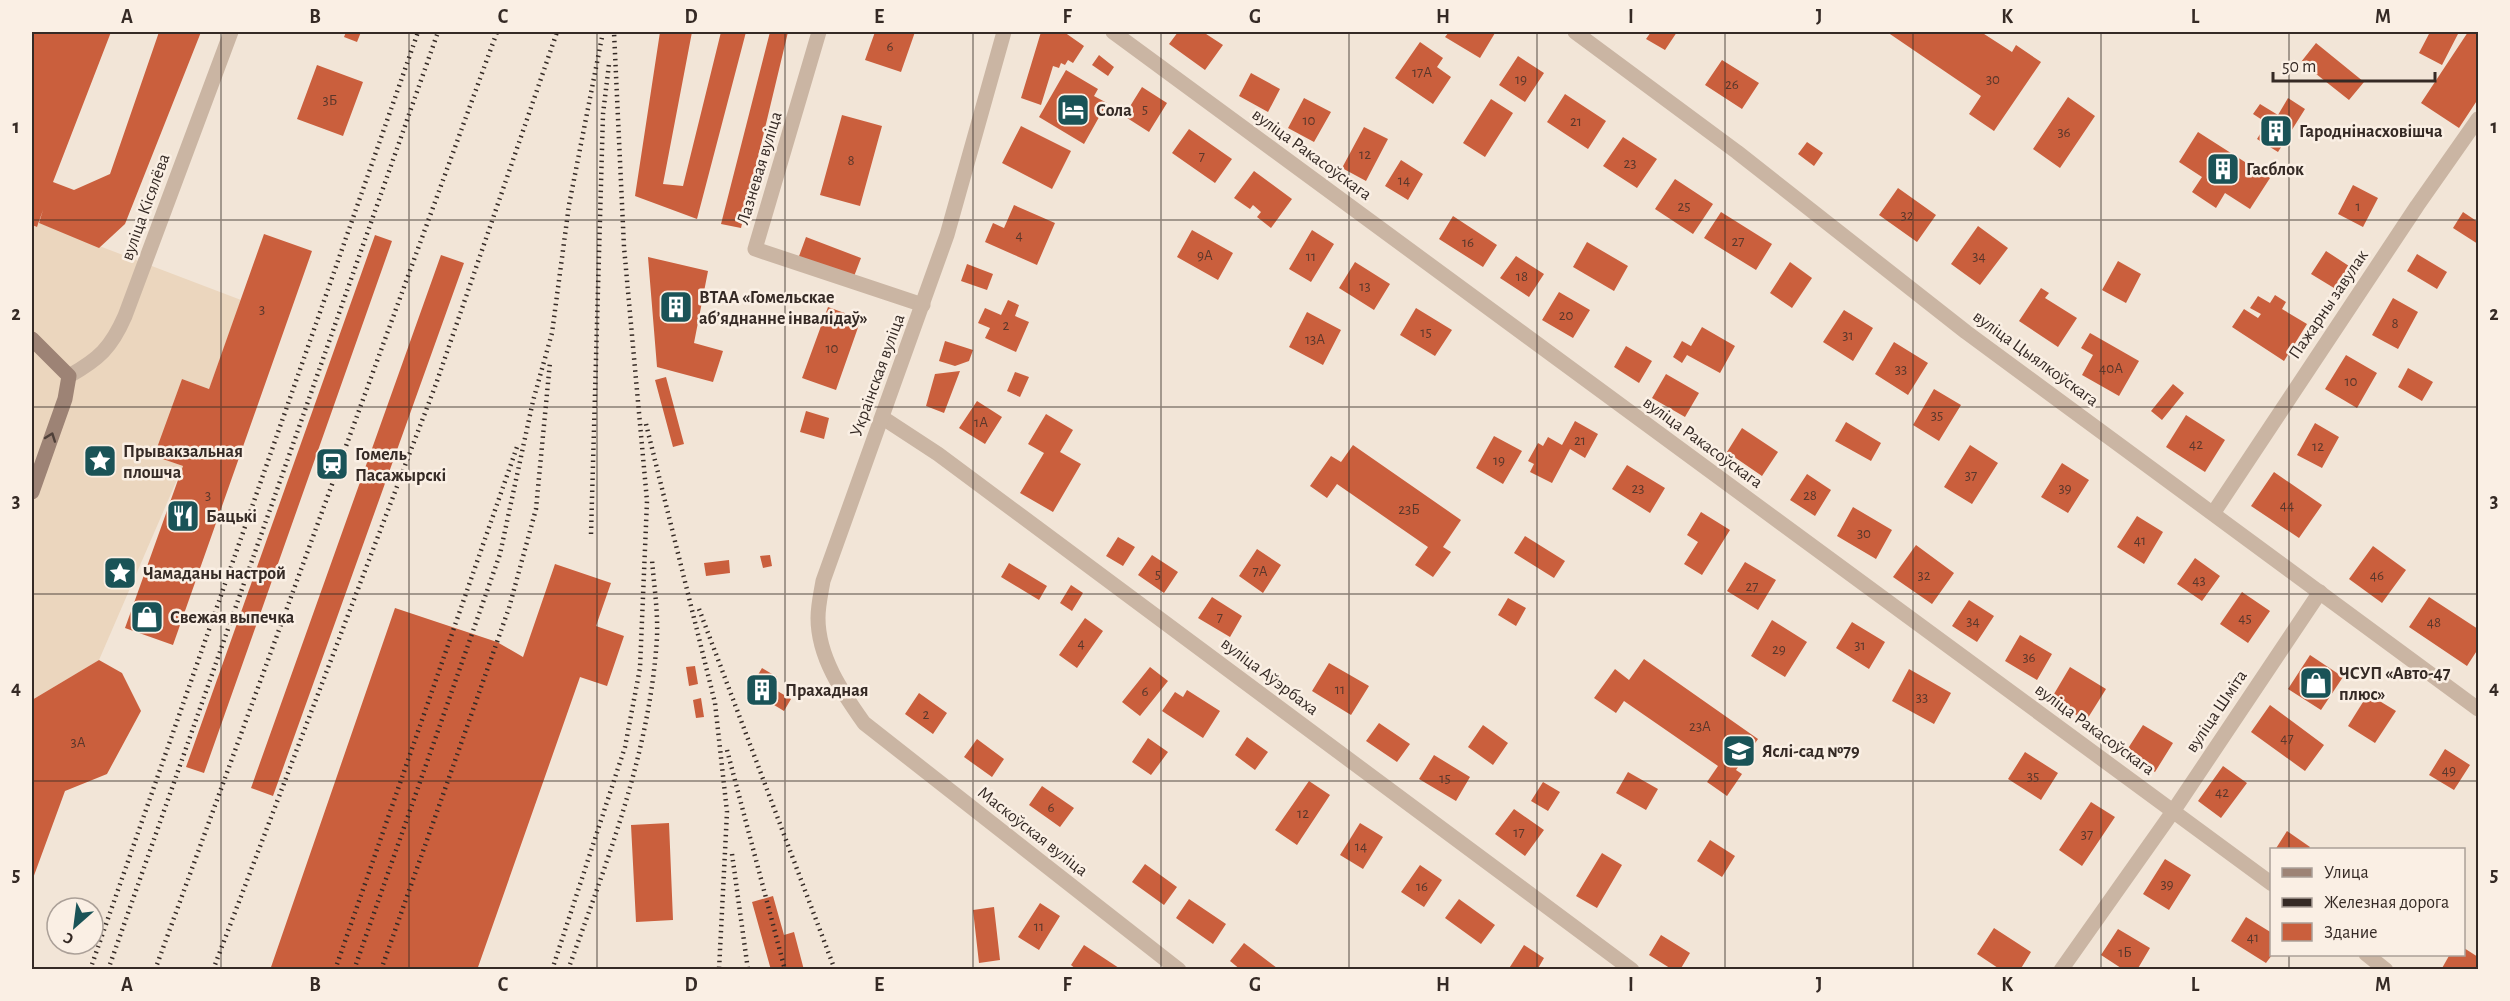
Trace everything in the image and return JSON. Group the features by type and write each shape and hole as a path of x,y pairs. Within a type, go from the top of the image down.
{"main road":[{"path":"32,339 69,376 65,399 32,492"}],"street":[{"name":"вуліца Кісялёва","path":"69,376 93,362 113,342 117,334 231,32"},
{"name":"Лазневая вуліца","path":"819,32 755,249 922,305"},
{"name":"Украінская вуліца","path":"864,723 836,685 825,654 818,619 823,580 947,235 1004,32"},
{"name":"вуліца Ракасоўскага","path":"1113,32 2174,810 2270,883"},
{"name":"вуліца Цыялкоўскага","path":"1575,32 1737,152 1966,332 2214,512 2478,709"},
{"name":"Пажарны завулак","path":"2214,512 2417,206 2478,119"},
{"name":"вуліца Аўэрбаха","path":"883,418 947,461 1632,969"},
{"name":"вуліца Шміта","path":"2061,969 2174,810 2320,592"},
{"name":"Маскоўская вуліца","path":"864,723 1179,969"},
{"path":"2369,956 2386,969"}],"shaded area":[{"name":"Прывакзальная плошча","path":"39,223 241,300 209,389 182,379 155,456 183,466 99,660 32,700 32,225 36,227"}],"building":[{"path":"32,32 111,32 53,182 74,190 110,174 159,32 201,32 125,224 99,248 39,223 43,210 37,227 32,225"},
{"path":"346,32 361,32 357,42 344,37"},
{"path":"660,32 692,32 663,184 683,186 721,32 746,32 697,219 635,196"},
{"path":"770,32 788,32 741,228 721,224"},
{"path":"875,32 915,32 901,72 865,60"},
{"path":"1041,32 1064,32 1084,46 1073,63 1068,60 1065,65 1061,63 1059,68 1053,66 1041,105 1021,98"},
{"path":"1178,32 1203,32 1223,45 1205,70 1169,44"},
{"path":"1449,32 1495,33 1480,58 1445,37"},
{"path":"1651,32 1677,32 1665,50 1646,39"},
{"path":"1887,32 1981,32 2012,52 2016,45 2041,62 1994,131 1969,114 1981,96"},
{"path":"2430,32 2459,32 2442,65 2419,53"},
{"path":"2468,32 2478,32 2478,99 2459,128 2421,103"},
{"path":"1420,42 1443,58 1437,67 1451,77 1433,104 1395,78"},
{"path":"2316,43 2364,82 2349,100 2301,62"},
{"path":"1099,55 1114,67 1108,76 1092,65"},
{"path":"1518,56 1544,73 1525,102 1499,85"},
{"path":"1722,60 1759,83 1742,109 1705,85"},
{"path":"317,65 363,82 343,136 297,119"},
{"name":"Сола","path":"1066,70 1098,89 1094,96 1107,103 1084,144 1039,117"},
{"path":"1251,73 1280,89 1268,112 1239,96"},
{"path":"1142,87 1167,103 1149,132 1124,116"},
{"path":"1565,94 1606,121 1588,149 1547,122"},
{"path":"2068,97 2095,116 2060,168 2033,149"},
{"path":"1304,98 1331,112 1314,142 1288,128"},
{"name":"Гароднінасховішча","path":"2288,98 2305,109 2278,152 2257,139 2267,123 2253,114 2260,104 2278,115"},
{"path":"1491,99 1513,113 1485,157 1463,143"},
{"path":"842,115 882,126 860,206 820,195"},
{"path":"1021,126 1071,151 1052,189 1002,163"},
{"path":"1364,127 1388,139 1366,181 1342,168"},
{"path":"1189,129 1232,159 1215,183 1172,153"},
{"name":"Гасблок","path":"2198,132 2270,178 2250,209 2225,193 2216,208 2192,192 2202,177 2179,162"},
{"path":"1623,137 1657,159 1637,188 1603,166"},
{"path":"1807,142 1823,153 1814,166 1798,154"},
{"path":"1401,160 1423,174 1408,200 1385,186"},
{"path":"1254,171 1292,199 1271,228 1257,217 1261,212 1253,205 1250,209 1234,198"},
{"path":"1675,179 1713,204 1693,234 1655,209"},
{"path":"2353,185 2378,198 2363,227 2338,214"},
{"path":"1898,188 1936,215 1917,242 1879,215"},
{"path":"1014,205 1055,223 1037,265 985,242 993,223 1004,228"},
{"path":"1721,212 1772,244 1756,270 1704,238"},
{"path":"2463,212 2478,222 2478,244 2453,228"},
{"path":"1453,216 1497,245 1483,267 1439,239"},
{"path":"1978,226 2008,248 1980,285 1951,264"},
{"path":"1192,230 1233,253 1218,280 1177,257"},
{"path":"1312,230 1334,244 1311,282 1289,269"},
{"path":"264,234 312,251 173,645 125,628 183,466 154,456 182,379 209,389"},
{"path":"375,235 392,241 204,773 186,767"},
{"path":"806,237 861,258 853,279 798,259"},
{"path":"1587,242 1628,266 1614,291 1573,267"},
{"path":"2326,251 2349,266 2334,288 2311,274"},
{"path":"2417,254 2447,272 2437,289 2407,271"},
{"path":"441,255 464,263 273,796 251,788"},
{"path":"1516,256 1544,274 1529,297 1500,278"},
{"name":"ВТАА «Гомельскае абʼяднанне інвалідаў»","path":"648,257 708,271 694,343 723,351 713,382 657,367"},
{"path":"2118,261 2141,274 2126,303 2102,290"},
{"path":"1355,262 1390,284 1374,310 1339,288"},
{"path":"1790,262 1812,278 1792,308 1770,293"},
{"path":"967,264 993,274 987,290 961,281"},
{"path":"2041,288 2049,293 2045,298 2077,318 2058,347 2019,321"},
{"path":"1559,292 1590,310 1573,338 1542,320"},
{"path":"2275,295 2286,302 2282,309 2307,324 2284,361 2232,327 2244,309 2258,318 2261,314 2250,308 2258,296 2270,303"},
{"path":"2393,298 2418,312 2398,349 2372,335"},
{"path":"1008,300 1019,305 1015,316 1029,322 1016,352 985,338 990,328 978,323 985,308 1001,315"},
{"path":"828,307 861,319 836,390 802,378"},
{"path":"1416,308 1452,330 1435,356 1400,335"},
{"path":"1844,310 1873,328 1853,361 1823,342"},
{"path":"1307,312 1341,330 1323,365 1289,347"},
{"path":"1702,327 1735,346 1720,373 1687,355 1682,363 1673,357 1682,341 1691,346"},
{"path":"2090,333 2139,361 2119,396 2082,375 2093,355 2081,348"},
{"path":"945,341 973,350 969,361 955,366 939,361"},
{"path":"1894,342 1928,363 1908,395 1875,374"},
{"path":"1626,346 1652,361 1639,383 1614,367"},
{"path":"2346,355 2377,373 2357,408 2325,389"},
{"path":"2408,368 2433,382 2422,401 2398,387"},
{"path":"960,371 944,413 926,406 935,374"},
{"path":"1015,372 1029,377 1020,397 1007,391"},
{"path":"1666,374 1699,393 1685,417 1652,398"},
{"path":"666,377 684,444 673,447 655,380"},
{"path":"2173,384 2184,393 2162,420 2151,411"},
{"path":"1934,389 1961,405 1939,441 1913,425"},
{"path":"977,401 1002,417 985,444 959,428"},
{"path":"806,411 829,418 824,439 800,432"},
{"path":"1046,414 1073,430 1060,452 1081,464 1053,512 1020,493 1044,453 1028,444"},
{"path":"2186,415 2225,440 2205,472 2166,447"},
{"path":"1575,421 1598,434 1585,458 1570,449 1552,483 1530,472 1534,464 1528,461 1538,443 1543,446 1548,437 1562,445"},
{"path":"1846,422 1881,443 1871,461 1835,441"},
{"path":"2315,423 2339,437 2322,468 2297,455"},
{"path":"1742,428 1778,452 1762,476 1727,452"},
{"path":"1494,436 1522,451 1503,484 1476,468"},
{"path":"1353,445 1461,520 1443,547 1451,552 1433,577 1415,565 1428,547 1337,484 1327,498 1310,486 1331,456 1341,462"},
{"path":"1970,445 1998,463 1972,504 1944,487"},
{"path":"2062,463 2089,480 2068,513 2041,497"},
{"path":"1627,465 1665,488 1650,513 1612,489"},
{"path":"2274,472 2322,505 2299,538 2251,506"},
{"path":"1807,474 1831,490 1815,516 1790,500"},
{"path":"1853,507 1892,530 1876,559 1837,536"},
{"path":"1701,512 1730,530 1702,575 1684,564 1698,542 1687,535"},
{"path":"2137,516 2163,532 2144,564 2117,547"},
{"path":"1525,536 1565,561 1554,578 1514,553"},
{"path":"1118,537 1135,547 1123,566 1106,556"},
{"path":"1916,545 1954,573 1932,604 1893,577"},
{"path":"2373,546 2406,570 2382,603 2349,579"},
{"path":"1257,549 1281,565 1263,593 1239,576"},
{"path":"770,555 772,566 763,568 760,556"},
{"path":"1152,555 1178,572 1164,593 1138,575"},
{"path":"2195,558 2220,576 2202,601 2177,584"},
{"path":"729,560 730,573 706,576 704,563"},
{"path":"1745,562 1776,580 1758,610 1727,591"},
{"path":"1009,563 1047,586 1039,600 1001,577"},
{"path":"555,564 611,583 596,626 624,636 607,686 580,677 477,970 270,970 395,608 497,642 523,657"},
{"path":"1071,585 1083,593 1072,611 1060,603"},
{"path":"2242,592 2270,611 2248,643 2220,624"},
{"path":"1212,597 1242,616 1230,637 1198,618"},
{"path":"2429,597 2478,629 2478,649 2467,666 2409,627"},
{"path":"1508,598 1526,608 1516,626 1498,615"},
{"path":"1969,600 1994,616 1977,642 1952,626"},
{"path":"1085,618 1103,631 1077,668 1059,655"},
{"path":"1772,620 1807,642 1785,677 1751,656"},
{"path":"1852,622 1885,642 1869,669 1836,648"},
{"path":"2020,635 2052,654 2037,680 2005,661"},
{"name":"ЧСУП «Авто-47 плюс»","path":"2310,655 2343,677 2321,710 2288,689"},
{"path":"1644,659 1758,739 1736,770 1742,774 1727,796 1707,782 1718,766 1624,701 1616,713 1594,698 1615,669 1629,680"},
{"path":"99,660 122,673 141,711 107,774 65,791 32,881 32,700"},
{"path":"1329,663 1369,686 1351,715 1312,691"},
{"path":"695,666 698,684 689,686 686,667"},
{"path":"1150,667 1168,681 1140,716 1122,702"},
{"path":"2070,667 2106,689 2086,721 2051,699"},
{"name":"Прахадная","path":"762,668 777,677 774,689 791,699 784,711 749,690"},
{"path":"1909,669 1951,693 1934,724 1892,701"},
{"path":"1187,690 1220,711 1203,738 1162,711 1175,692 1183,697"},
{"path":"919,693 947,713 933,734 905,714"},
{"path":"2368,694 2396,711 2375,743 2348,726"},
{"path":"701,698 704,717 696,718 693,700"},
{"path":"2270,705 2324,745 2305,771 2251,732"},
{"path":"1379,723 1410,744 1397,762 1366,741"},
{"path":"1483,725 1508,743 1493,765 1468,747"},
{"path":"2143,725 2173,743 2155,772 2125,753"},
{"path":"1247,737 1268,752 1255,770 1235,755"},
{"path":"1148,738 1168,752 1151,775 1132,762"},
{"path":"977,739 1004,759 992,777 964,757"},
{"path":"2445,749 2470,765 2454,790 2429,775"},
{"path":"2025,752 2058,773 2041,800 2008,779"},
{"path":"1434,755 1470,777 1456,801 1419,779"},
{"path":"2223,766 2247,783 2221,818 2198,801"},
{"path":"1628,772 1658,789 1646,810 1616,793"},
{"path":"1309,781 1330,795 1297,845 1275,830"},
{"path":"1543,782 1560,792 1548,811 1531,801"},
{"path":"1042,786 1074,808 1060,827 1029,805"},
{"path":"2091,802 2115,817 2082,866 2059,850"},
{"path":"1514,809 1544,830 1525,856 1495,834"},
{"path":"669,823 673,920 636,922 631,825"},
{"path":"1360,823 1383,837 1363,869 1340,855"},
{"path":"2287,831 2310,847 2309,848 2276,848"},
{"path":"1710,840 1735,856 1722,877 1697,861"},
{"path":"1602,853 1622,865 1597,908 1576,896"},
{"path":"2165,859 2191,875 2169,910 2143,894"},
{"path":"1145,864 1177,887 1164,905 1132,882"},
{"path":"1420,865 1442,880 1424,907 1401,892"},
{"path":"773,896 784,935 794,932 804,970 771,970 752,902"},
{"path":"1189,899 1226,924 1213,944 1176,918"},
{"path":"1459,899 1495,925 1481,944 1445,918"},
{"path":"1040,903 1060,916 1039,950 1018,937"},
{"path":"994,907 1000,960 979,963 973,910"},
{"path":"2246,917 2270,932 2271,956 2266,963 2231,941"},
{"path":"1994,928 2031,952 2020,970 2001,970 1977,954"},
{"path":"2118,929 2150,948 2137,970 2124,970 2101,955"},
{"path":"1661,935 1690,953 1680,970 1673,970 1649,955"},
{"path":"1244,943 1277,968 1275,970 1241,970 1230,961"},
{"path":"1084,945 1122,970 1077,970 1071,965"},
{"path":"1524,945 1544,958 1537,970 1508,970"},
{"path":"2465,949 2478,957 2477,970 2441,970 2449,956 2465,956"}],"railway":[{"path":"90,970 418,32"},
{"path":"108,970 438,32"},
{"path":"155,970 497,32"},
{"path":"213,970 436,384 557,32"},
{"path":"354,970 500,554 533,401 552,333 569,205 603,32"},
{"path":"552,970 625,747 640,668 647,501 624,247 614,32"},
{"path":"591,534 603,114 609,64"},
{"path":"381,970 509,608 536,509 550,362"},
{"path":"646,424 715,703 727,812 719,970"},
{"path":"335,970 518,444"},
{"path":"568,970 624,806 646,723 657,637 652,560"},
{"path":"699,609 835,970"},
{"path":"727,750 785,970"},
{"path":"732,854 748,970"}],"place":[{"name":"Сола","path":"1073,110"},
{"name":"Гароднінасховішча","path":"2276,131"},
{"name":"Гасблок","path":"2223,169"},
{"name":"ВТАА «Гомельскае абʼяднанне інвалідаў»","path":"676,307"},
{"name":"Прывакзальная плошча","path":"100,461"},
{"name":"Гомель Пасажырскі","path":"332,464"},
{"name":"Бацькі","path":"183,516"},
{"name":"Чамаданы настрой","path":"120,573"},
{"name":"Свежая выпечка","path":"147,617"},
{"name":"ЧСУП «Авто-47 плюс»","path":"2316,683"},
{"name":"Прахадная","path":"762,690"},
{"name":"Яслі-сад №79","path":"1739,751"}]}
